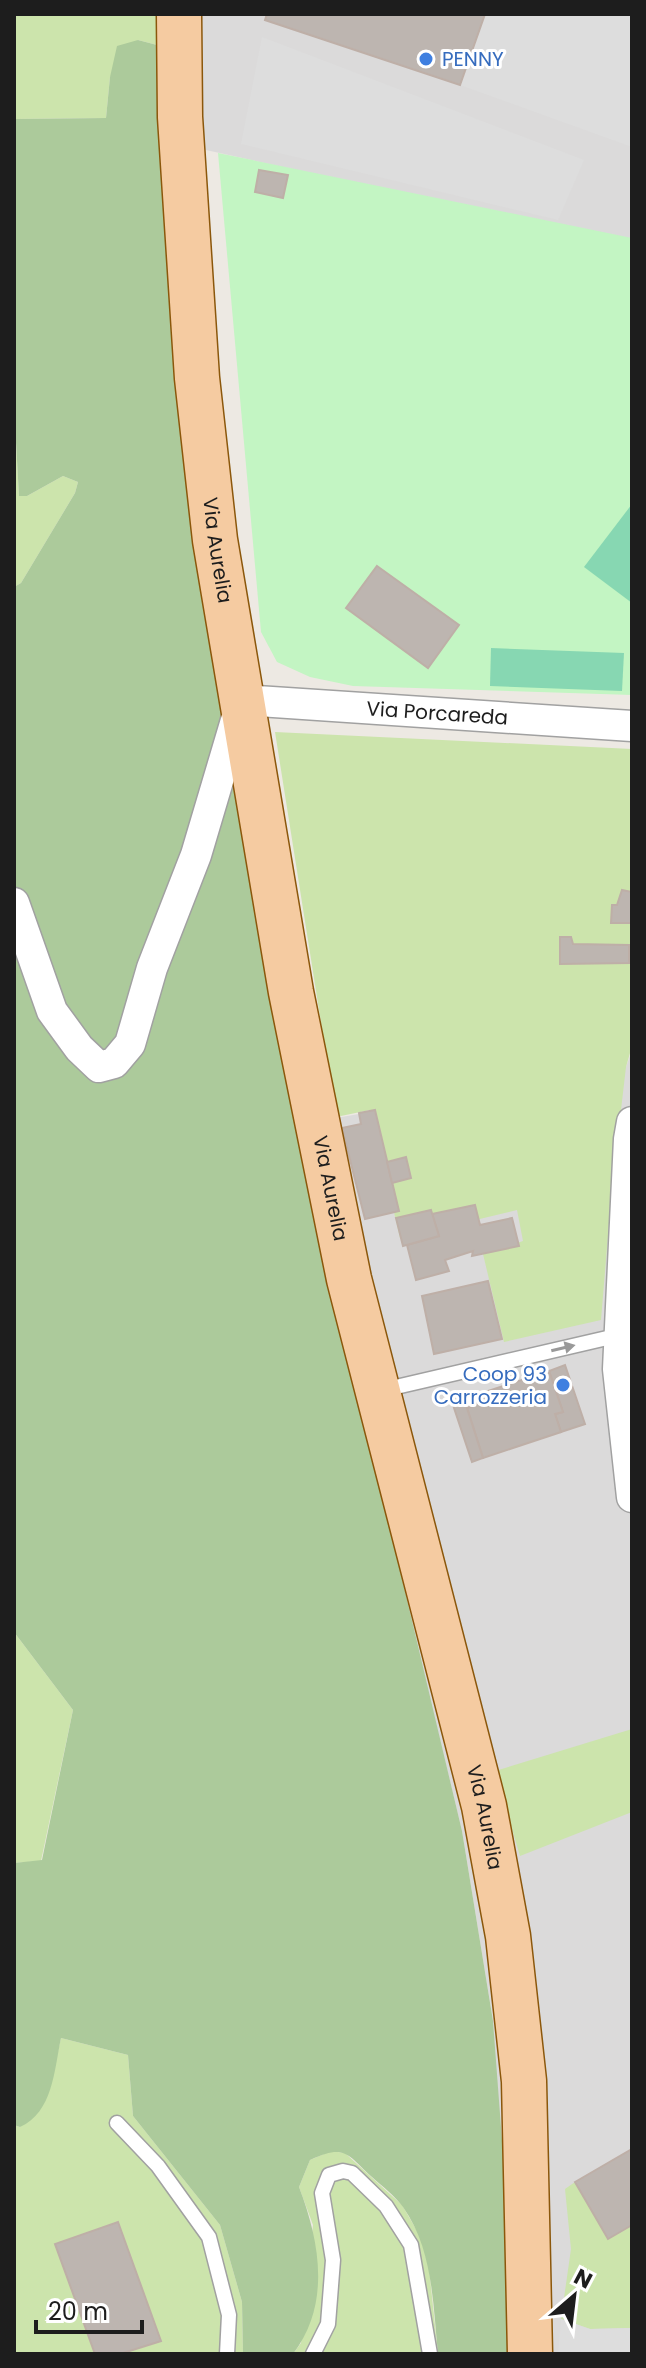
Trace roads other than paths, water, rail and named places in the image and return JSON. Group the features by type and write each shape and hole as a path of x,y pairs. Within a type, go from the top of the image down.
{"main road":[{"name":"Via Aurelia","path":"179,14 180,117 197,378 215,540 291,992 349,1279 484,1806 508,1936 524,2081 530,2354"}],"street":[{"name":"Via Porcareda","path":"242,700 632,726"},
{"path":"14,903 52,1011 79,1048 99,1067 114,1063 130,1044 152,968 196,855 242,700"},
{"path":"632,1122 629,1139 626,1340 618,1369 632,1497"}],"lane":[{"path":"378,1391 626,1340"},
{"path":"117,2123 158,2166 209,2237 229,2315 227,2354"},
{"path":"313,2354 328,2324 333,2260 322,2193 329,2175 343,2171 352,2173 386,2206 411,2245 430,2354"}],"place":[{"name":"PENNY","path":"426,59"},
{"name":"Coop 93 Carrozzeria","path":"563,1385"}]}
